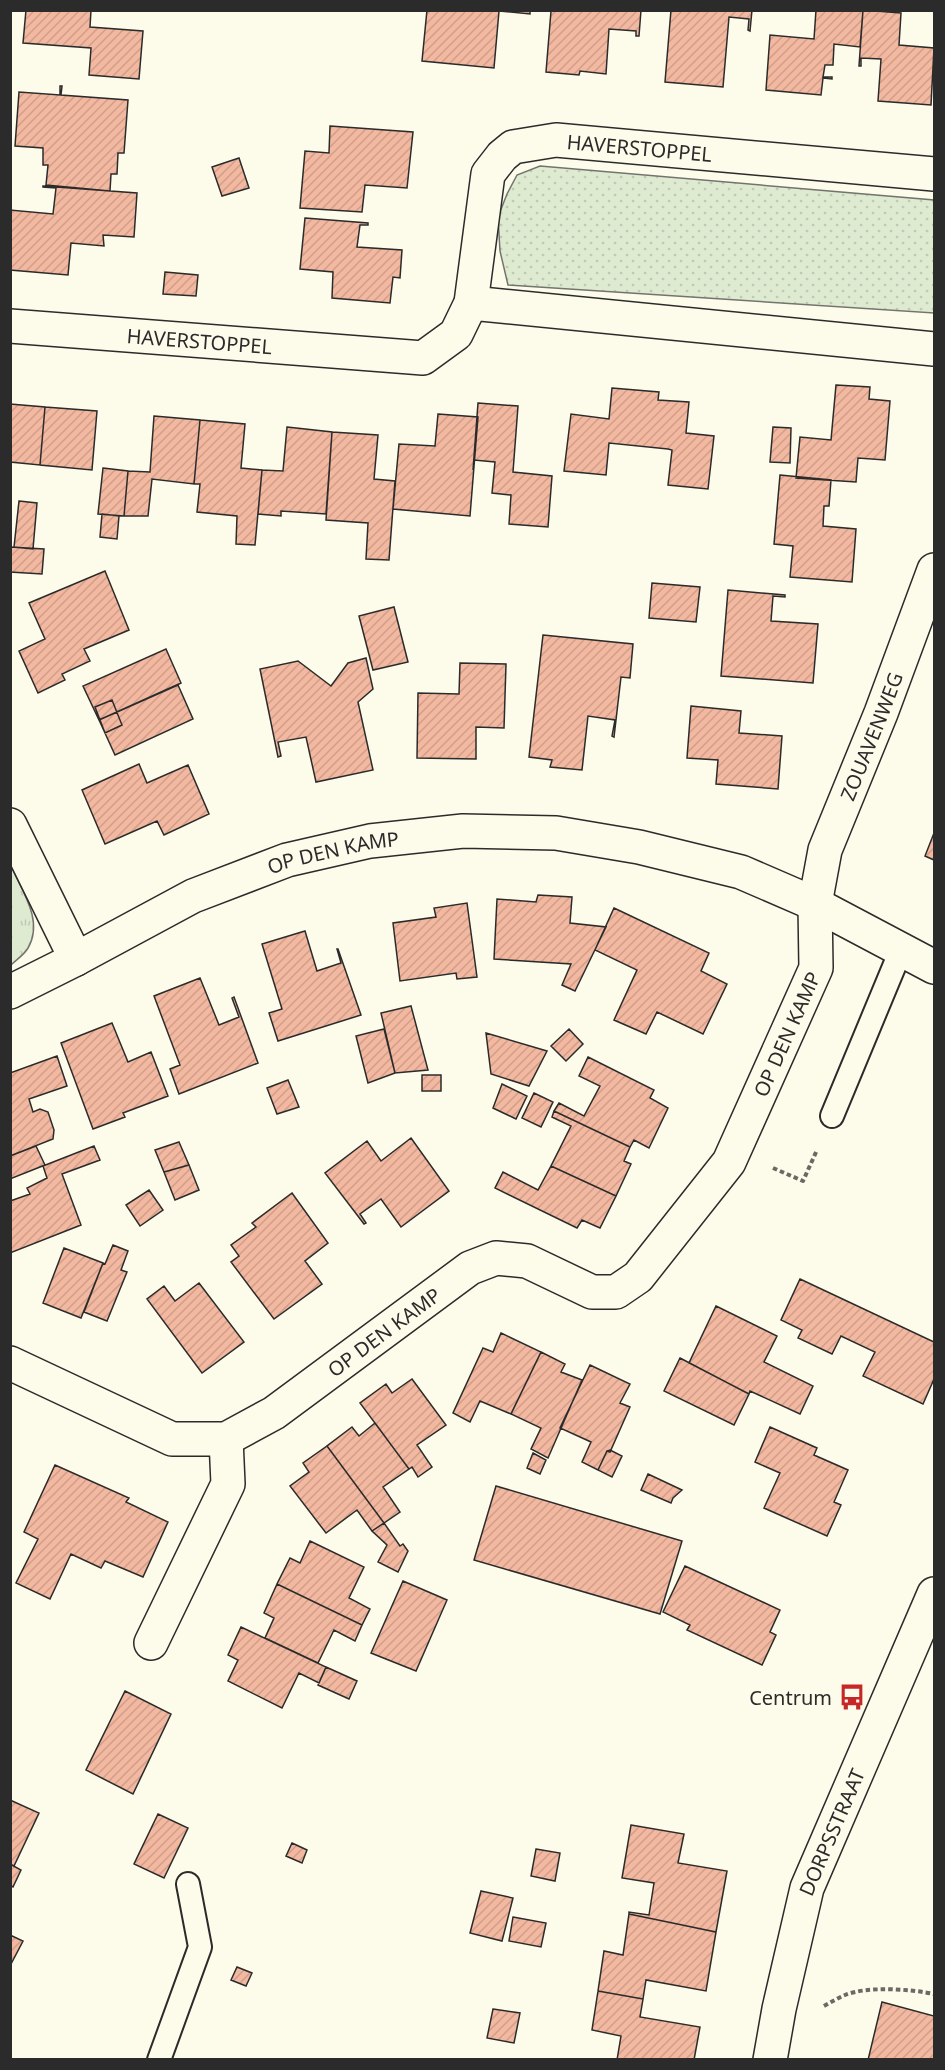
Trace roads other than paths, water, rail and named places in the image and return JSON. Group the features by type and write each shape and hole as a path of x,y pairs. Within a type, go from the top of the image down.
{"street":[{"name":"HAVERSTOPPEL","path":"10,326 423,358 456,334 471,303 489,174 502,156 513,147 556,140 934,174"},
{"path":"471,303 934,349"},
{"name":"ZOUAVENWEG","path":"815,904 825,850 881,713 934,570"},
{"path":"10,825 76,959"},
{"name":"OP DEN KAMP","path":"10,992 193,896 287,860 370,841 463,831 556,833 639,847 741,872 815,904 816,968 729,1162 638,1277 616,1292 592,1292 527,1261 496,1258 470,1268 274,1413 226,1439 172,1438 10,1363"},
{"path":"815,904 934,968"},
{"path":"151,1643 228,1484 226,1439"},
{"name":"DORPSSTRAAT","path":"770,2060 779,2009 807,1888 932,1608"}],"lane":[{"path":"832,1116 901,950"},
{"path":"159,2060 200,1947 188,1884"}],"place":[{"name":"Centrum","path":"852,1697"}]}
